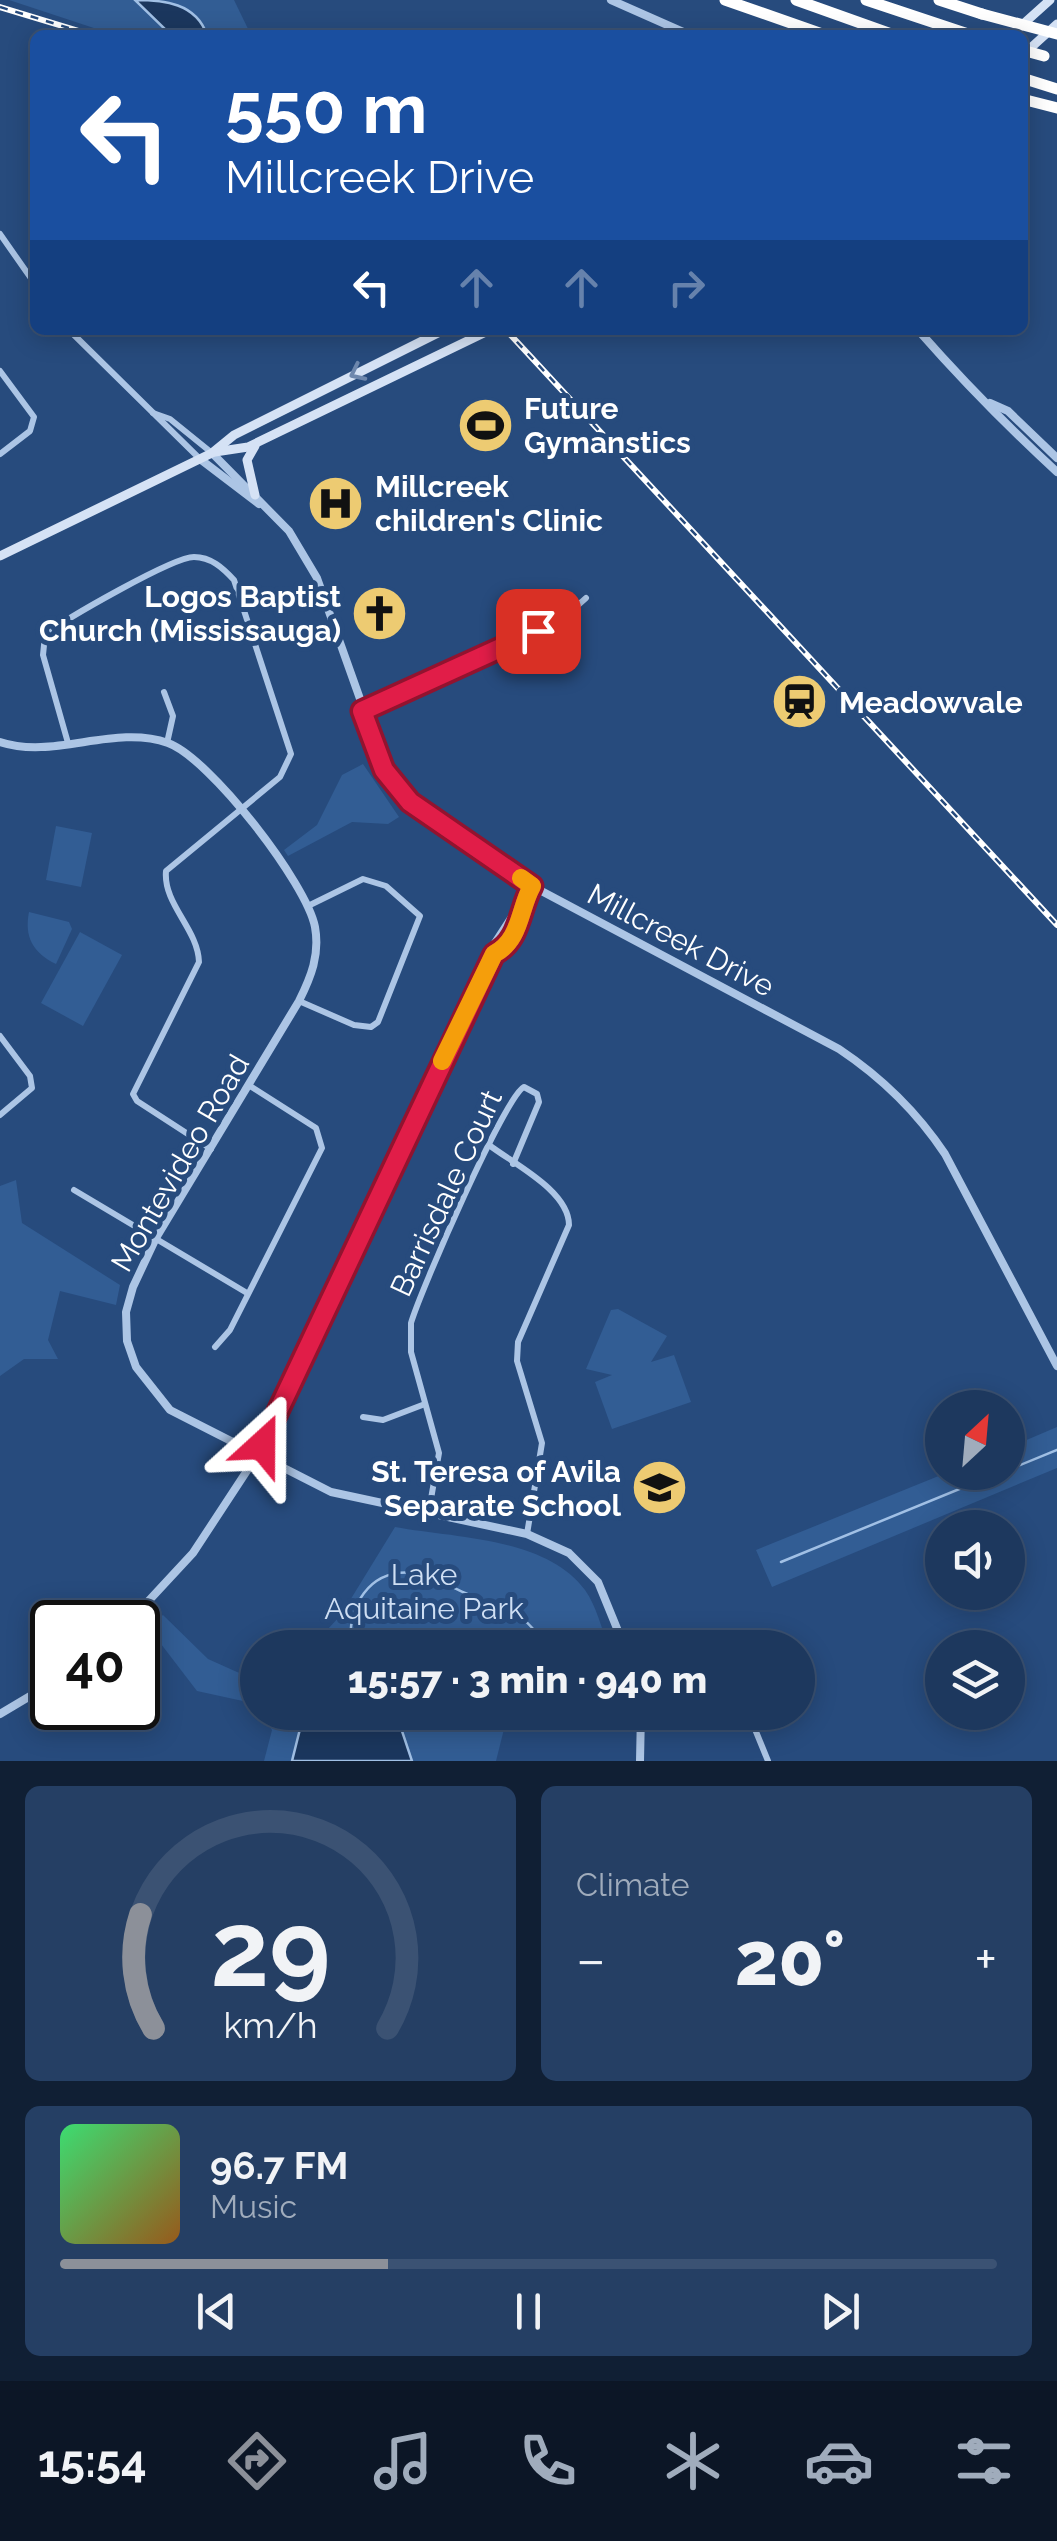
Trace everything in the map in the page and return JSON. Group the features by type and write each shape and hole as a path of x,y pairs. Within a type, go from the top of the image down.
{"highway":[{"path":"725,0 811,30"},
{"path":"796,0 880,30"},
{"path":"866,0 956,30"},
{"path":"940,0 1057,34"},
{"path":"1028,80 1057,88"},
{"path":"1028,101 1057,108"}],"main road":[{"path":"1017,30 1050,0"},
{"path":"1028,47 1057,24"},
{"path":"0,556 212,453 234,435 434,335"},
{"path":"212,453 258,442 480,335"},
{"path":"255,495 247,460 258,442"}],"street":[{"path":"612,0 679,30"},
{"path":"0,234 30,277"},
{"name":"Millcreek Drive","path":"73,335 200,459 263,506 288,531 316,578 384,770 410,802 532,886 839,1049 890,1088 946,1154 1057,1366"},
{"path":"923,335 990,403 999,419 1057,472"},
{"path":"0,371 34,416 30,431 0,454"},
{"path":"990,403 1008,411 1057,458"},
{"name":"Millcreek Drive","path":"152,412 170,419 212,453 263,506"},
{"path":"68,743 44,654 46,636 179,560 206,558 234,580 290,754 280,777 166,871 167,888 196,944 200,962 133,1085 137,1101 211,1149"},
{"path":"362,711 559,622 586,598"},
{"path":"164,692 173,716 167,743"},
{"path":"0,742 34,749 106,740 167,743 194,759 239,809 310,905 363,879 386,886 420,916 378,1022 371,1027 354,1025 299,1001"},
{"path":"149,1600 193,1553 258,1454 512,910 532,886"},
{"name":"Montevideo Road","path":"310,905 316,928 315,963 299,1001 156,1238 126,1312 127,1340 136,1367 170,1410 331,1492 428,1516 527,1534 585,1566 607,1599 618,1630"},
{"path":"0,1036 30,1076 32,1088 0,1115"},
{"path":"215,1347 230,1330 322,1148 316,1128 250,1086"},
{"name":"Barrisdale Court","path":"428,1516 439,1453 412,1352 410,1323 489,1145 518,1089 530,1089 539,1102 513,1164"},
{"path":"489,1145 562,1201 569,1215 569,1225 518,1342 517,1361 542,1443 527,1534"},
{"path":"74,1190 248,1292"},
{"path":"363,1417 383,1420 425,1404"},
{"path":"0,1714 30,1696"},
{"path":"640,1761 641,1730"},
{"path":"755,1730 768,1761"}],"green space":[{"path":"9,0 234,0 249,30 100,30"},
{"path":"363,764 399,817 388,824 352,822 288,856 284,850 317,825 342,775"},
{"path":"56,826 92,833 81,887 46,880"},
{"path":"29,912 69,922 72,929 56,964 41,955 32,943"},
{"path":"80,932 122,955 83,1026 41,1003"},
{"path":"16,1180 22,1223 120,1285 116,1305 60,1291 48,1340 58,1359 24,1359 0,1376 0,1186"},
{"path":"618,1309 667,1336 651,1362 674,1355 691,1402 612,1429 595,1382 612,1375 586,1369 611,1310"},
{"path":"1057,1427 1057,1468 1025,1481 1025,1441"},
{"path":"925,1482 925,1490 1004,1490 956,1510 925,1510 925,1523 772,1587 756,1550"},
{"name":"Lake Aquitaine Park","path":"395,1527 498,1543 547,1559 585,1590 603,1630 327,1630 341,1615"},
{"name":"Lake Aquitaine Park","path":"163,1615 208,1659 240,1673 240,1700 197,1691 160,1643"},
{"name":"Lake Aquitaine Park","path":"272,1730 504,1730 496,1761 264,1761"}],"shaded area":[{"path":"135,0 178,6 195,16 205,30 166,30"},
{"path":"300,1730 402,1730 412,1761 292,1761"}],"waterway":[{"path":"1025,1463 1057,1450"},
{"path":"781,1562 957,1490"},
{"path":"351,1630 364,1593 385,1577 399,1573 435,1578 512,1612 534,1630"}],"railway":[{"path":"0,7 76,30"},
{"path":"511,335 1057,925"}],"slow traffic":[{"path":"442,1061 494,954 506,948 523,916 525,898 532,886 521,878"}],"place":[{"name":"Future Gymanstics","path":"485,425"},
{"name":"Millcreek children's Clinic","path":"336,503"},
{"name":"Logos Baptist Church (Mississauga)","path":"380,613"},
{"name":"Meadowvale","path":"800,702"},
{"name":"St. Teresa of Avila Separate School","path":"660,1488"}],"route":[{"path":"262,1445 494,954 506,948 523,916 525,898 532,886 410,802 384,770 362,711 538,631"}]}
